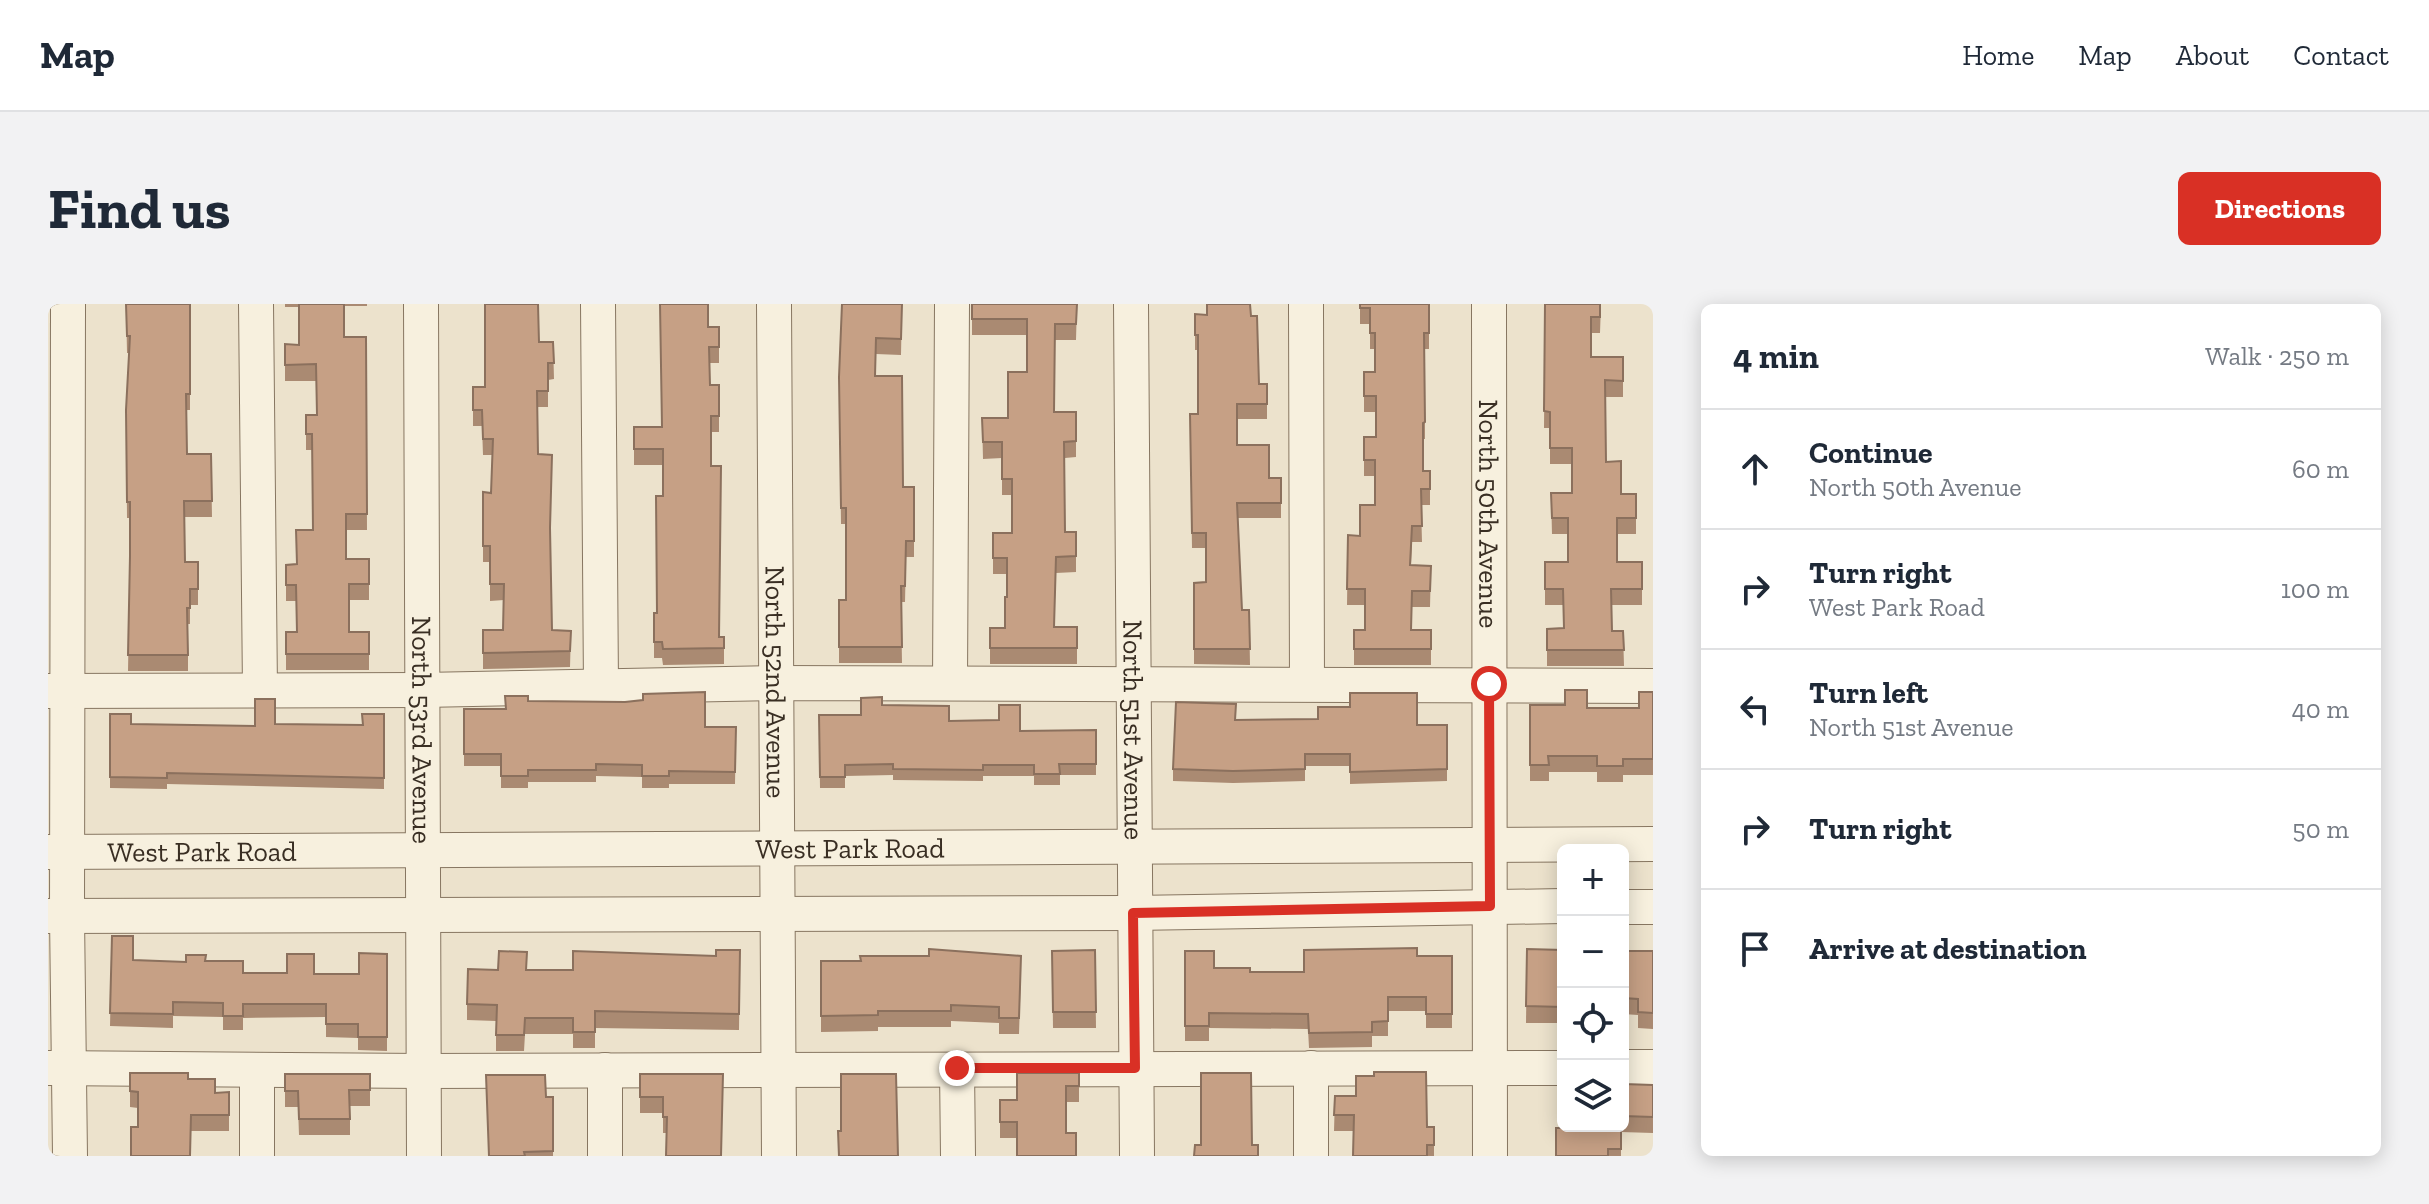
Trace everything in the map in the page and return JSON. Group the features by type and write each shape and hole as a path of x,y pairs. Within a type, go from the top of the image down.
{"street":[{"path":"68,304 58,690 58,1068 70,1156"},
{"path":"256,304 260,690"},
{"name":"North 53rd Avenue","path":"421,304 424,1156"},
{"path":"598,304 601,686"},
{"name":"North 52nd Avenue","path":"774,304 779,1156"},
{"path":"950,683 952,304"},
{"name":"North 51st Avenue","path":"1131,304 1137,1156"},
{"path":"1306,304 1307,684"},
{"name":"North 50th Avenue","path":"1489,304 1490,1156"},
{"path":"58,690 423,690 776,683 1653,686"},
{"name":"West Park Road","path":"58,852 1653,844"},
{"path":"58,916 1133,913 1557,906"},
{"path":"1629,907 1653,907"},
{"path":"1629,1067 1653,1067"},
{"path":"58,1068 424,1071 1557,1068"},
{"path":"957,1068 958,1156"},
{"path":"1311,1068 1311,1156"},
{"path":"257,1070 257,1156"},
{"path":"605,1070 605,1156"}],"building":[{"path":"126,304 190,304 187,454 211,454 212,501 184,501 185,562 198,562 198,589 190,589 190,608 187,608 188,655 128,655 130,502 127,502 126,410 130,336 127,336"},
{"path":"299,304 344,304 344,337 366,337 367,514 346,514 346,559 369,559 369,584 349,584 349,632 369,632 369,654 286,654 286,632 297,632 296,585 286,585 286,565 297,564 296,530 313,530 312,434 306,434 306,415 317,415 316,364 285,365 285,344 299,345"},
{"path":"485,304 538,304 539,342 553,342 554,363 548,363 548,391 537,391 538,454 552,455 552,630 571,631 570,651 483,653 483,630 503,630 504,584 490,584 490,546 483,546 483,492 491,493 493,439 483,439 482,410 473,410 473,387 485,387"},
{"path":"660,304 708,304 708,327 719,327 719,347 709,347 710,385 719,385 719,416 711,416 711,466 721,466 719,637 724,637 724,648 663,649 662,642 654,642 654,613 657,613 656,496 663,496 663,449 634,449 634,427 662,427"},
{"path":"842,304 902,304 901,339 876,338 875,376 902,376 903,487 914,487 914,541 906,541 905,586 901,586 902,647 839,647 839,600 846,600 846,508 841,508 839,377"},
{"path":"972,304 1077,304 1076,324 1055,324 1054,412 1076,412 1076,441 1064,442 1065,532 1076,532 1076,556 1056,557 1054,627 1077,627 1077,648 990,648 990,628 1005,628 1007,558 993,558 993,533 1012,533 1012,479 1002,479 1002,442 983,442 982,418 1008,418 1008,372 1027,372 1027,319 972,319"},
{"path":"1207,304 1250,304 1251,316 1257,316 1259,384 1267,384 1267,404 1237,404 1237,445 1269,445 1269,478 1281,478 1281,503 1237,503 1242,610 1249,610 1250,649 1194,649 1194,583 1206,582 1206,533 1192,533 1190,414 1198,414 1195,314 1207,315"},
{"path":"1360,304 1429,304 1429,333 1424,333 1423,471 1430,471 1430,489 1421,489 1422,526 1412,526 1410,565 1431,566 1430,591 1412,591 1411,630 1431,630 1431,649 1354,649 1354,630 1365,630 1365,589 1347,589 1348,535 1360,536 1360,505 1375,505 1375,460 1364,460 1364,437 1376,437 1376,396 1364,396 1364,372 1375,372 1375,333 1370,333 1370,308 1360,308"},
{"path":"1545,304 1600,304 1600,317 1591,317 1591,357 1623,357 1623,381 1605,380 1606,462 1621,461 1621,494 1636,494 1636,518 1617,518 1617,562 1642,562 1642,589 1611,589 1612,631 1623,631 1624,650 1547,650 1547,629 1564,628 1563,589 1545,589 1545,562 1568,562 1568,518 1552,518 1551,493 1572,493 1572,448 1550,448 1550,412 1544,411"},
{"path":"1565,690 1587,690 1587,708 1639,708 1639,692 1653,692 1653,759 1623,759 1623,766 1597,766 1597,756 1548,756 1549,765 1530,765 1530,705 1565,705"},
{"path":"705,692 705,727 736,727 735,772 669,771 669,776 642,776 642,765 596,764 596,770 528,770 528,776 501,776 501,754 464,754 464,709 506,709 505,696 528,696 528,701 625,702 643,700 643,694"},
{"path":"1350,693 1417,693 1417,725 1447,725 1447,769 1350,772 1350,754 1305,754 1305,769 1173,769 1176,702 1236,704 1235,720 1318,719 1318,707 1350,707"},
{"path":"882,697 882,705 949,706 949,721 999,720 999,705 1020,705 1020,731 1096,730 1096,764 1059,764 1060,774 1034,774 1034,765 983,765 983,770 893,769 893,764 845,765 845,777 820,777 819,715 861,715 861,698"},
{"path":"255,699 275,699 275,724 363,725 362,714 384,714 384,778 167,773 167,778 110,777 110,714 131,714 131,724 255,726"},
{"path":"112,936 133,936 133,960 186,962 186,955 206,955 205,961 243,961 243,973 287,973 287,954 314,954 314,974 359,974 359,953 387,954 387,1037 358,1037 358,1024 326,1024 326,1004 243,1004 243,1016 223,1016 223,1003 173,1002 173,1014 110,1013"},
{"path":"1417,948 1417,956 1452,956 1452,1014 1426,1014 1426,997 1388,997 1388,1021 1372,1022 1372,1032 1309,1033 1308,1014 1209,1013 1209,1026 1185,1026 1185,951 1214,951 1214,968 1304,972 1304,950"},
{"path":"929,949 1021,956 1019,1018 999,1018 999,1007 951,1005 951,1011 878,1011 878,1015 821,1016 821,961 861,961 860,956 929,956"},
{"path":"1527,949 1557,950 1557,1007 1526,1006"},
{"path":"716,950 740,950 739,1014 595,1011 595,1032 573,1032 573,1018 525,1018 524,1035 496,1035 497,1005 467,1004 468,969 498,970 499,951 527,952 526,970 573,970 573,951 716,956"},
{"path":"1095,950 1096,1012 1053,1012 1052,951"},
{"path":"1629,951 1653,951 1653,1013 1638,1012 1638,999 1629,998"},
{"path":"1374,1072 1426,1072 1427,1127 1434,1127 1434,1145 1427,1145 1427,1156 1353,1156 1354,1115 1334,1115 1335,1096 1356,1096 1356,1076 1374,1076"},
{"path":"130,1073 188,1073 188,1079 215,1079 215,1093 229,1092 229,1115 191,1115 190,1156 131,1156 131,1127 138,1127 138,1092 130,1091"},
{"path":"1017,1073 1079,1073 1079,1086 1066,1086 1066,1133 1076,1133 1076,1156 1017,1156 1017,1122 1000,1122 1000,1100 1017,1100"},
{"path":"1201,1073 1251,1073 1252,1145 1258,1145 1258,1156 1194,1156 1195,1145 1201,1145"},
{"path":"285,1074 370,1074 370,1090 349,1090 350,1119 299,1119 298,1091 285,1091"},
{"path":"640,1074 723,1074 721,1156 666,1156 667,1117 663,1117 663,1097 640,1097"},
{"path":"841,1074 896,1074 898,1156 839,1156"},
{"path":"486,1075 545,1075 546,1097 553,1097 553,1151 524,1152 525,1156 489,1156"},
{"path":"1629,1084 1653,1085 1653,1117 1629,1116"},
{"path":"1556,1128 1557,1132 1621,1132 1621,1149 1608,1149 1608,1156 1556,1156"}],"route":[{"path":"957,1068 1135,1068 1133,913 1490,906 1489,684"}]}
